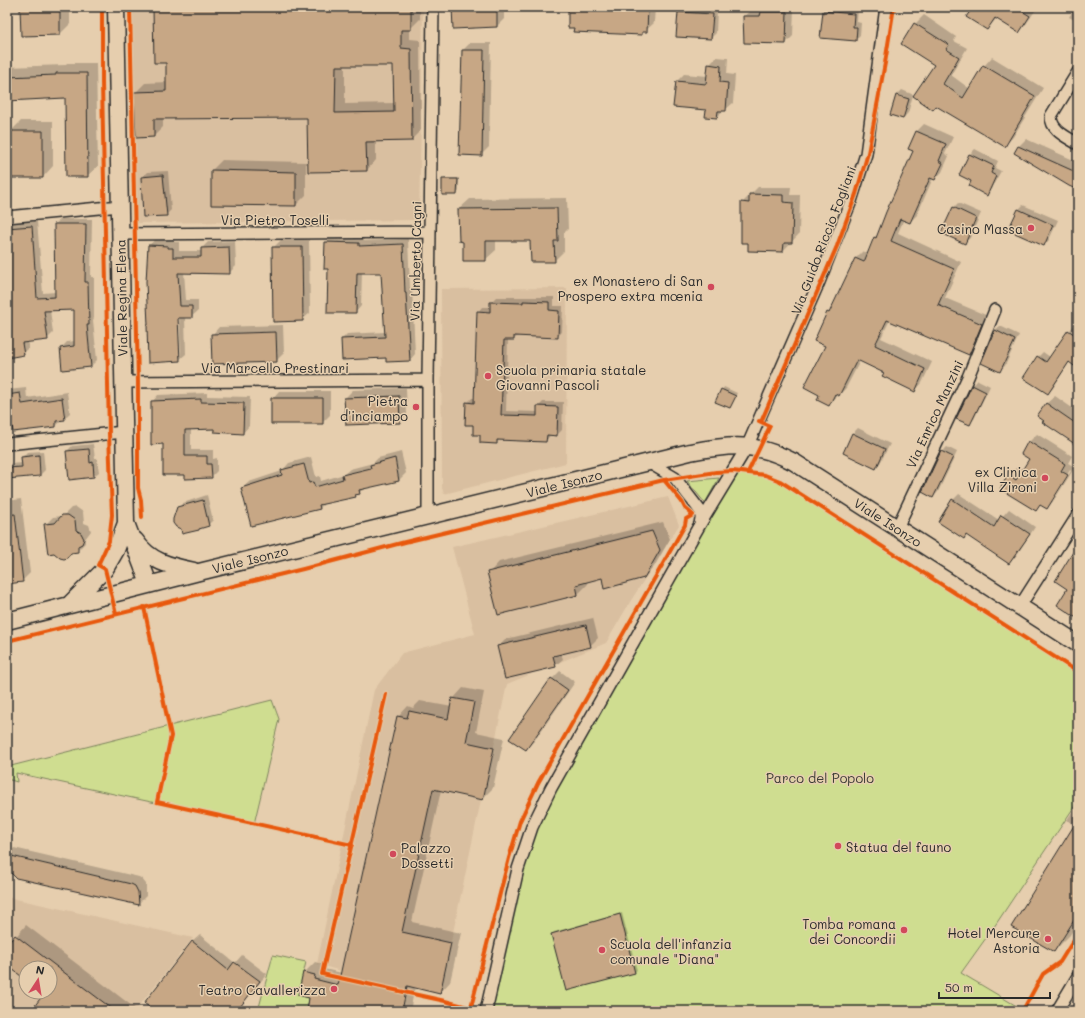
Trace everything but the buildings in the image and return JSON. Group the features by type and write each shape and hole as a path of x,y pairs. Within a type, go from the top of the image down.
{"main road":[{"name":"Viale Regina Elena","path":"116,7 126,523 149,584"},
{"name":"Viale Isonzo","path":"7,621 149,584 648,462 721,446 760,448 777,453 794,462 1078,644"},
{"path":"126,523 136,542 145,553 160,562 200,572"},
{"path":"69,604 105,569 116,550 126,523"}],"street":[{"name":"Via Umberto Cagni","path":"428,516 428,380 433,7"},
{"name":"Via Guido Riccio Fogliani","path":"486,1011 518,869 532,827 551,788 699,526 747,447 819,282 857,185 866,154 886,7"},
{"path":"1078,72 1051,116 1054,128 1078,144"},
{"path":"7,217 120,206"},
{"name":"Via Pietro Toselli","path":"120,234 430,232"},
{"name":"Via Enrico Manzini","path":"897,528 968,377 995,310"},
{"name":"Via Marcello Prestinari","path":"123,382 428,380"},
{"path":"7,444 124,432"},
{"path":"648,462 675,478 702,513 699,526"},
{"path":"1020,606 1078,515"},
{"path":"1057,1011 1074,991 1078,976"}],"shaded area":[{"path":"132,7 423,7 419,220 136,223"},
{"path":"567,288 566,463 444,494 442,488 441,289"},
{"path":"668,497 679,525 606,643 507,684 440,994 317,964 374,690 402,653 475,634 452,547"},
{"path":"7,897 193,938 135,1011 7,1011"}],"green space":[{"name":"Parco del Popolo","path":"733,471 765,475 780,481 1078,672 1078,801 996,924 961,973 1025,1011 486,1011 532,827"},
{"path":"719,478 705,503 687,481"},
{"path":"272,700 279,719 254,824 16,773 17,782 7,779 7,767"},
{"path":"273,955 306,962 298,995 309,998 307,1011 258,1011"}],"cycle path":[{"path":"102,7 102,82 112,515 109,541 98,565 105,569 116,614"},
{"path":"130,7 138,382 138,488 141,500 142,517"},
{"path":"759,421 761,422 837,246 856,194 868,153 894,7"},
{"path":"748,472 770,426 761,422"},
{"path":"7,641 303,569 405,542 664,480 716,472 733,471 765,475 780,481 1078,672"},
{"path":"470,1011 509,858 520,821 538,783 685,525 686,519 693,515 685,508 664,480"},
{"path":"144,607 171,736 157,802 352,845"},
{"path":"386,694 322,974 445,1001 482,1011"},
{"path":"1021,1011 1023,1010 1043,974 1060,962 1078,933"}],"place":[{"name":"Casino Massa","path":"1031,228"},
{"name":"ex Monastero di San Prospero extra mœnia","path":"711,287"},
{"name":"Scuola primaria statale Giovanni Pascoli","path":"488,376"},
{"name":"Pietra d'inciampo","path":"416,407"},
{"name":"ex Clinica Villa Zironi","path":"1045,478"},
{"name":"Statua del fauno","path":"838,846"},
{"name":"Palazzo Dossetti","path":"393,854"},
{"name":"Tomba romana dei Concordii","path":"904,930"},
{"name":"Hotel Mercure Astoria","path":"1048,939"},
{"name":"Scuola dell'infanzia comunale \"Diana\"","path":"602,950"},
{"name":"Teatro Cavallerizza","path":"334,989"}]}
